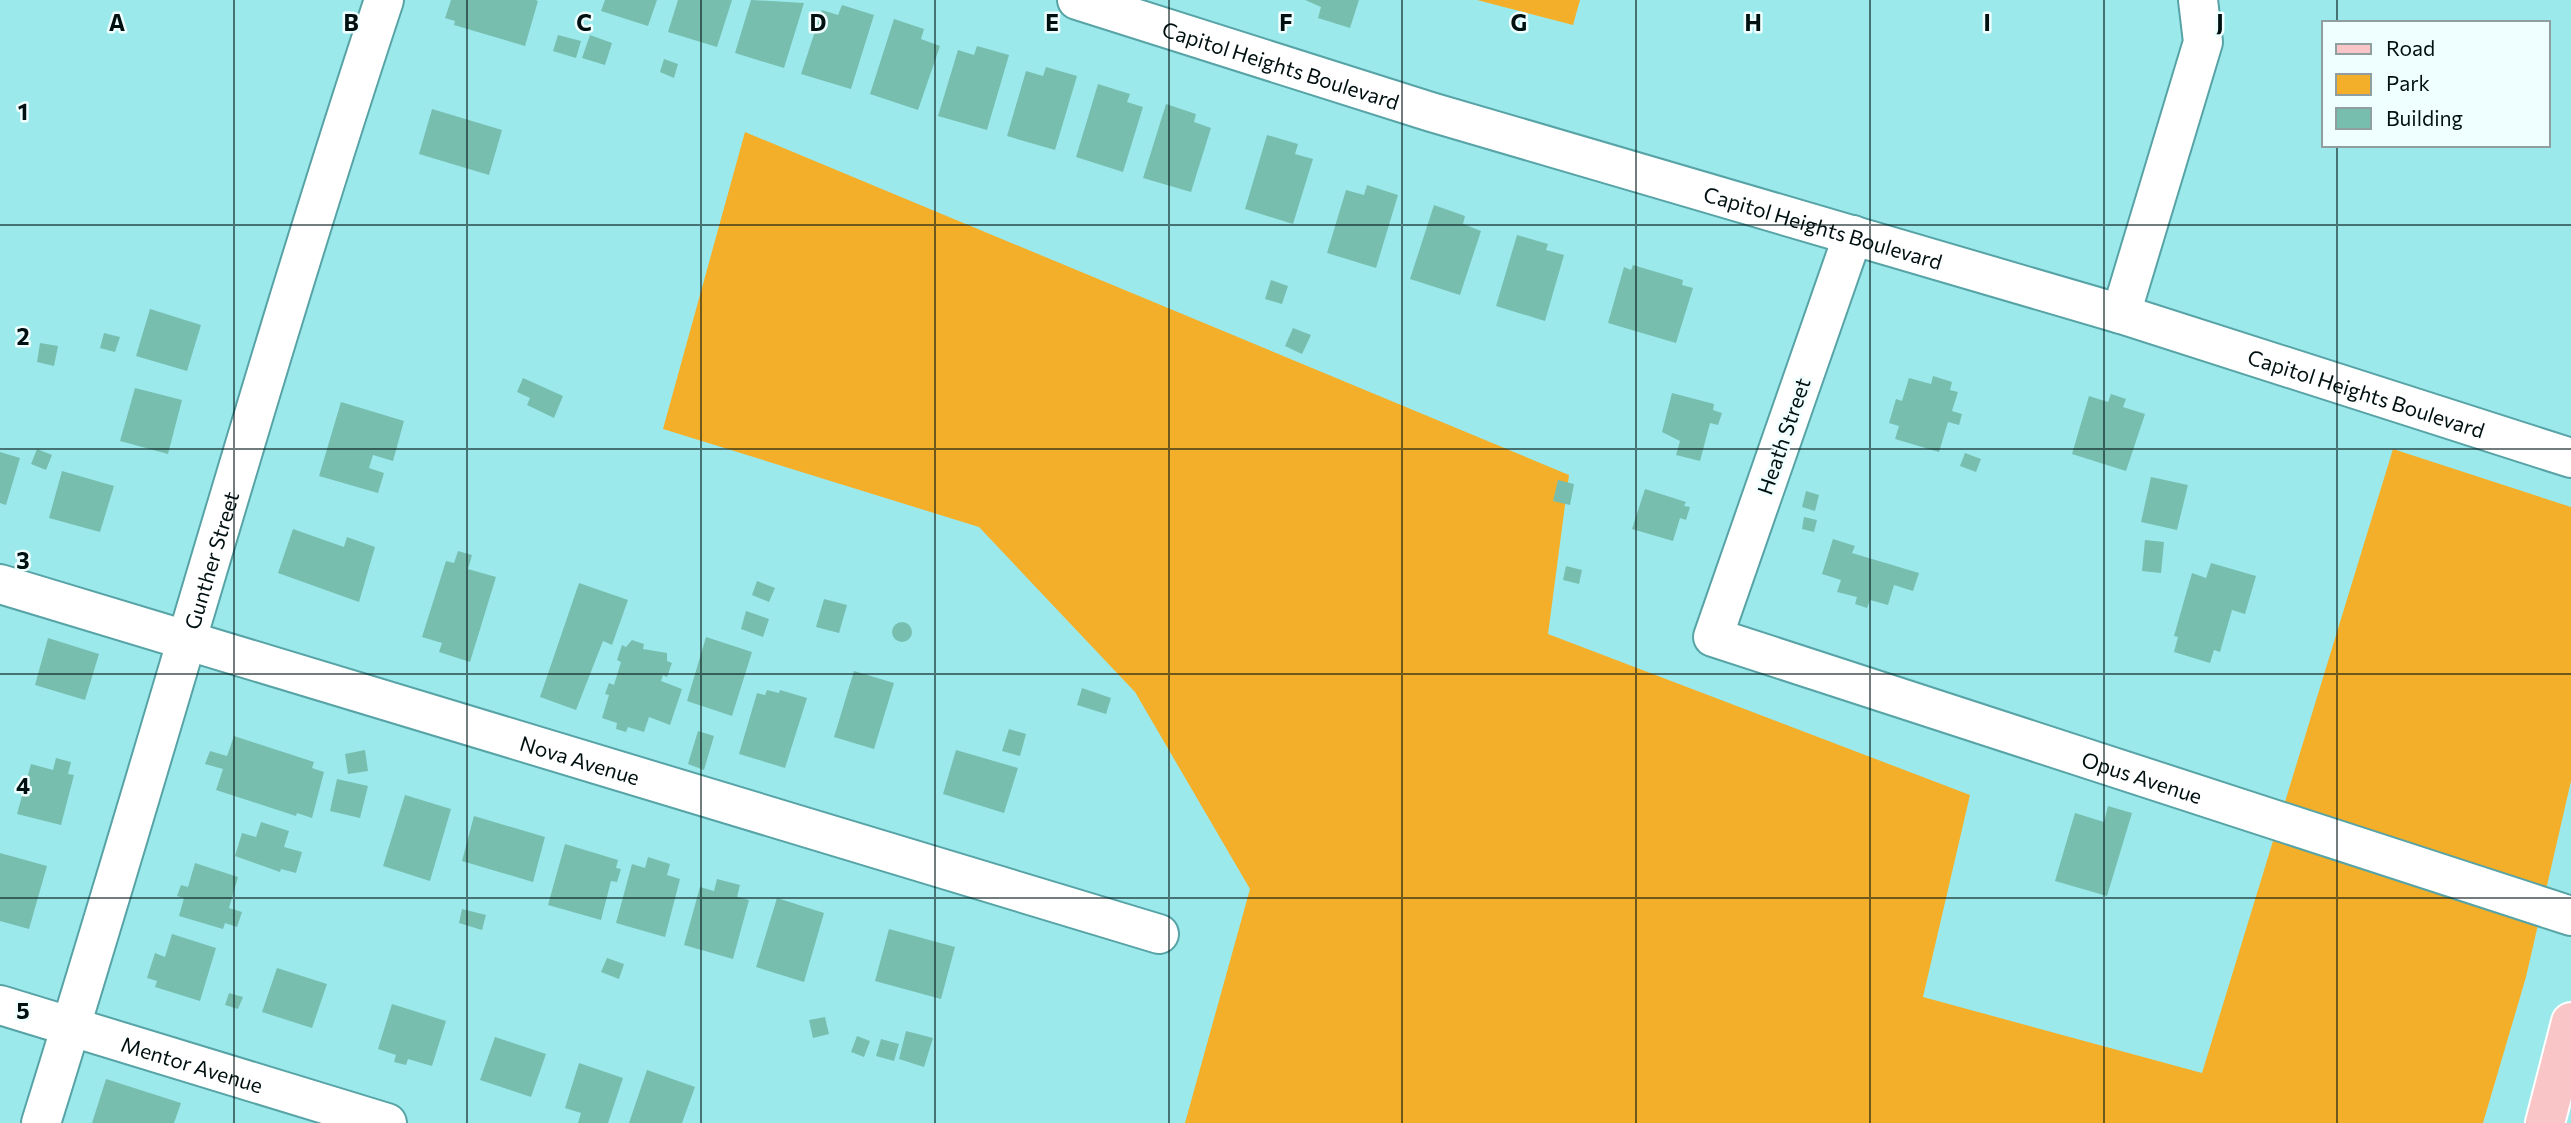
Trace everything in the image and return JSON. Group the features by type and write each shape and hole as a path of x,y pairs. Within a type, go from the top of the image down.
{"main road":[{"path":"2545,1123 2571,1022"}],"street":[{"name":"Gunther Street","path":"41,1123 189,641 319,196 384,0"},
{"name":"Capitol Heights Boulevard","path":"1077,0 1431,113 2121,314 2571,458"},
{"path":"2121,314 2203,42 2198,0"},
{"name":"Heath Street","path":"1713,637 1853,235"},
{"name":"Nova Avenue","path":"0,584 1159,934"},
{"name":"Opus Avenue","path":"1713,637 2571,916"},
{"name":"Mentor Avenue","path":"0,1005 387,1123"}],"green space":[{"path":"1477,0 1580,0 1573,25"},
{"path":"745,132 1569,475 1548,634 1970,795 1923,997 2202,1073 2393,449 2571,507 2571,781 2526,977 2483,1123 1185,1123 1250,889 1135,692 979,527 663,429"}],"building":[{"path":"451,0 538,1 525,46 454,25 455,21 445,18"},
{"path":"605,0 657,0 648,26 601,11"},
{"path":"678,0 732,0 717,47 668,32"},
{"path":"751,0 804,3 784,68 735,53"},
{"path":"1305,0 1359,0 1350,28 1318,18 1321,7"},
{"path":"842,5 874,15 851,89 801,74 822,10 838,15"},
{"path":"894,19 924,29 921,39 940,46 918,110 870,94"},
{"path":"558,35 581,41 576,58 553,51"},
{"path":"590,35 612,43 605,65 582,58"},
{"path":"977,46 1009,55 987,130 938,116 958,50 974,55"},
{"path":"664,59 678,64 674,78 660,72"},
{"path":"1046,67 1077,76 1055,150 1007,136 1026,71 1043,76"},
{"path":"1098,84 1130,94 1127,102 1143,107 1123,172 1076,157"},
{"path":"1166,104 1196,114 1194,122 1211,128 1191,192 1143,178"},
{"path":"432,109 502,130 489,175 419,154"},
{"path":"1267,135 1298,144 1295,154 1313,159 1293,224 1245,209"},
{"path":"1367,185 1398,195 1376,268 1327,253 1346,190 1364,195"},
{"path":"1434,205 1465,216 1463,224 1481,231 1460,295 1410,279"},
{"path":"1517,235 1548,244 1546,250 1564,255 1545,321 1496,306"},
{"path":"1633,265 1683,280 1682,285 1693,288 1676,343 1608,323 1624,267 1631,270"},
{"path":"1271,280 1288,286 1282,304 1265,299"},
{"path":"150,309 201,325 187,371 136,356"},
{"path":"1293,328 1311,335 1302,354 1285,346"},
{"path":"104,333 120,337 115,352 100,348"},
{"path":"40,343 58,346 54,366 37,362"},
{"path":"1933,376 1952,382 1950,390 1958,392 1952,411 1962,414 1959,425 1948,422 1939,452 1895,439 1899,426 1889,423 1896,399 1902,401 1909,378 1931,384"},
{"path":"523,378 563,396 554,418 527,405 530,398 517,392"},
{"path":"135,388 182,400 168,454 120,441"},
{"path":"1672,393 1714,404 1713,410 1722,413 1718,425 1710,423 1700,461 1676,455 1680,441 1662,432"},
{"path":"2111,394 2126,399 2123,407 2145,414 2126,471 2072,454 2089,396 2108,402"},
{"path":"341,402 404,421 393,461 373,455 369,468 384,473 378,493 319,476"},
{"path":"37,449 52,455 46,470 31,464"},
{"path":"0,452 20,458 6,505 0,503"},
{"path":"1965,453 1981,459 1976,472 1960,466"},
{"path":"62,471 114,486 100,532 49,518"},
{"path":"2151,477 2188,485 2177,530 2141,522"},
{"path":"1558,480 1574,484 1570,505 1553,501"},
{"path":"1645,489 1686,502 1684,506 1690,507 1686,520 1680,518 1673,541 1632,529"},
{"path":"1806,491 1819,495 1815,511 1802,507"},
{"path":"1804,517 1817,520 1814,532 1802,529"},
{"path":"293,529 344,547 347,537 375,547 359,602 278,573"},
{"path":"1833,539 1855,546 1852,553 1919,573 1913,591 1894,585 1888,605 1870,600 1867,608 1855,604 1857,597 1837,592 1841,580 1822,574"},
{"path":"2145,540 2164,542 2161,573 2142,571"},
{"path":"458,551 472,555 468,569 496,577 470,662 439,652 442,643 422,637 446,561 454,563"},
{"path":"2211,563 2256,576 2245,614 2232,610 2220,652 2214,650 2210,663 2174,652 2178,637 2174,636 2192,573 2206,578"},
{"path":"1566,566 1582,570 1579,584 1563,580"},
{"path":"757,581 775,588 769,602 752,595"},
{"path":"579,583 628,600 612,645 603,641 576,710 540,697"},
{"path":"824,599 847,605 839,633 816,627"},
{"path":"746,611 769,619 763,637 741,629"},
{"path":"902,622 909,625 912,632 909,639 902,642 895,639 892,632 895,625"},
{"path":"706,637 752,652 732,716 687,701"},
{"path":"48,638 99,654 85,700 35,685"},
{"path":"632,640 644,644 643,649 667,653 667,661 672,663 667,677 663,675 661,681 682,689 670,725 649,717 644,732 628,727 626,732 616,729 617,723 602,718 609,695 605,694 609,683 614,685 621,662 617,660 622,645 626,647"},
{"path":"854,671 894,683 874,749 834,737"},
{"path":"1082,688 1111,698 1106,714 1077,705"},
{"path":"767,690 779,693 780,690 807,698 785,768 739,754 757,693 765,695"},
{"path":"1009,729 1026,734 1020,756 1002,751"},
{"path":"698,731 714,736 704,770 688,764"},
{"path":"234,736 314,762 312,768 324,772 312,818 297,813 296,816 216,790 223,769 205,764 210,751 227,756"},
{"path":"365,750 368,771 348,774 345,754"},
{"path":"956,750 1018,768 1004,813 943,794"},
{"path":"56,758 71,762 68,774 74,775 61,825 17,814 31,764 53,770"},
{"path":"337,779 368,786 360,818 330,811"},
{"path":"405,795 451,809 430,881 383,866"},
{"path":"2108,806 2132,813 2107,896 2055,881 2075,813 2104,822"},
{"path":"474,816 545,837 533,882 462,861"},
{"path":"261,822 289,831 284,847 302,852 296,873 281,869 280,872 235,856 242,833 256,837"},
{"path":"565,844 618,860 616,868 621,869 617,882 611,881 601,920 548,905"},
{"path":"0,853 47,866 29,929 0,921"},
{"path":"648,857 670,864 667,875 680,879 665,937 616,923 632,864 645,868"},
{"path":"195,863 238,877 229,908 242,912 237,927 225,923 223,929 179,916 184,898 177,896 181,885 188,887"},
{"path":"717,879 740,885 737,897 749,900 733,959 684,945 700,887 714,891"},
{"path":"777,898 824,913 804,982 756,967"},
{"path":"462,909 486,915 482,930 459,923"},
{"path":"889,929 955,947 941,999 875,981"},
{"path":"172,934 216,948 200,1001 155,987 157,981 147,978 155,953 165,957"},
{"path":"607,958 624,964 619,979 601,972"},
{"path":"277,968 327,984 312,1028 262,1012"},
{"path":"229,993 243,997 238,1009 225,1005"},
{"path":"392,1004 446,1021 432,1066 408,1059 406,1065 394,1062 396,1055 378,1049"},
{"path":"825,1017 829,1034 813,1038 809,1020"},
{"path":"906,1031 933,1038 924,1067 899,1059"},
{"path":"857,1036 870,1041 864,1057 851,1052"},
{"path":"495,1037 546,1054 531,1097 480,1080"},
{"path":"881,1039 899,1044 894,1061 876,1056"},
{"path":"579,1063 623,1078 608,1123 578,1123 581,1113 565,1108"},
{"path":"647,1070 695,1087 682,1123 629,1123"},
{"path":"106,1079 181,1103 174,1123 92,1123"}]}
